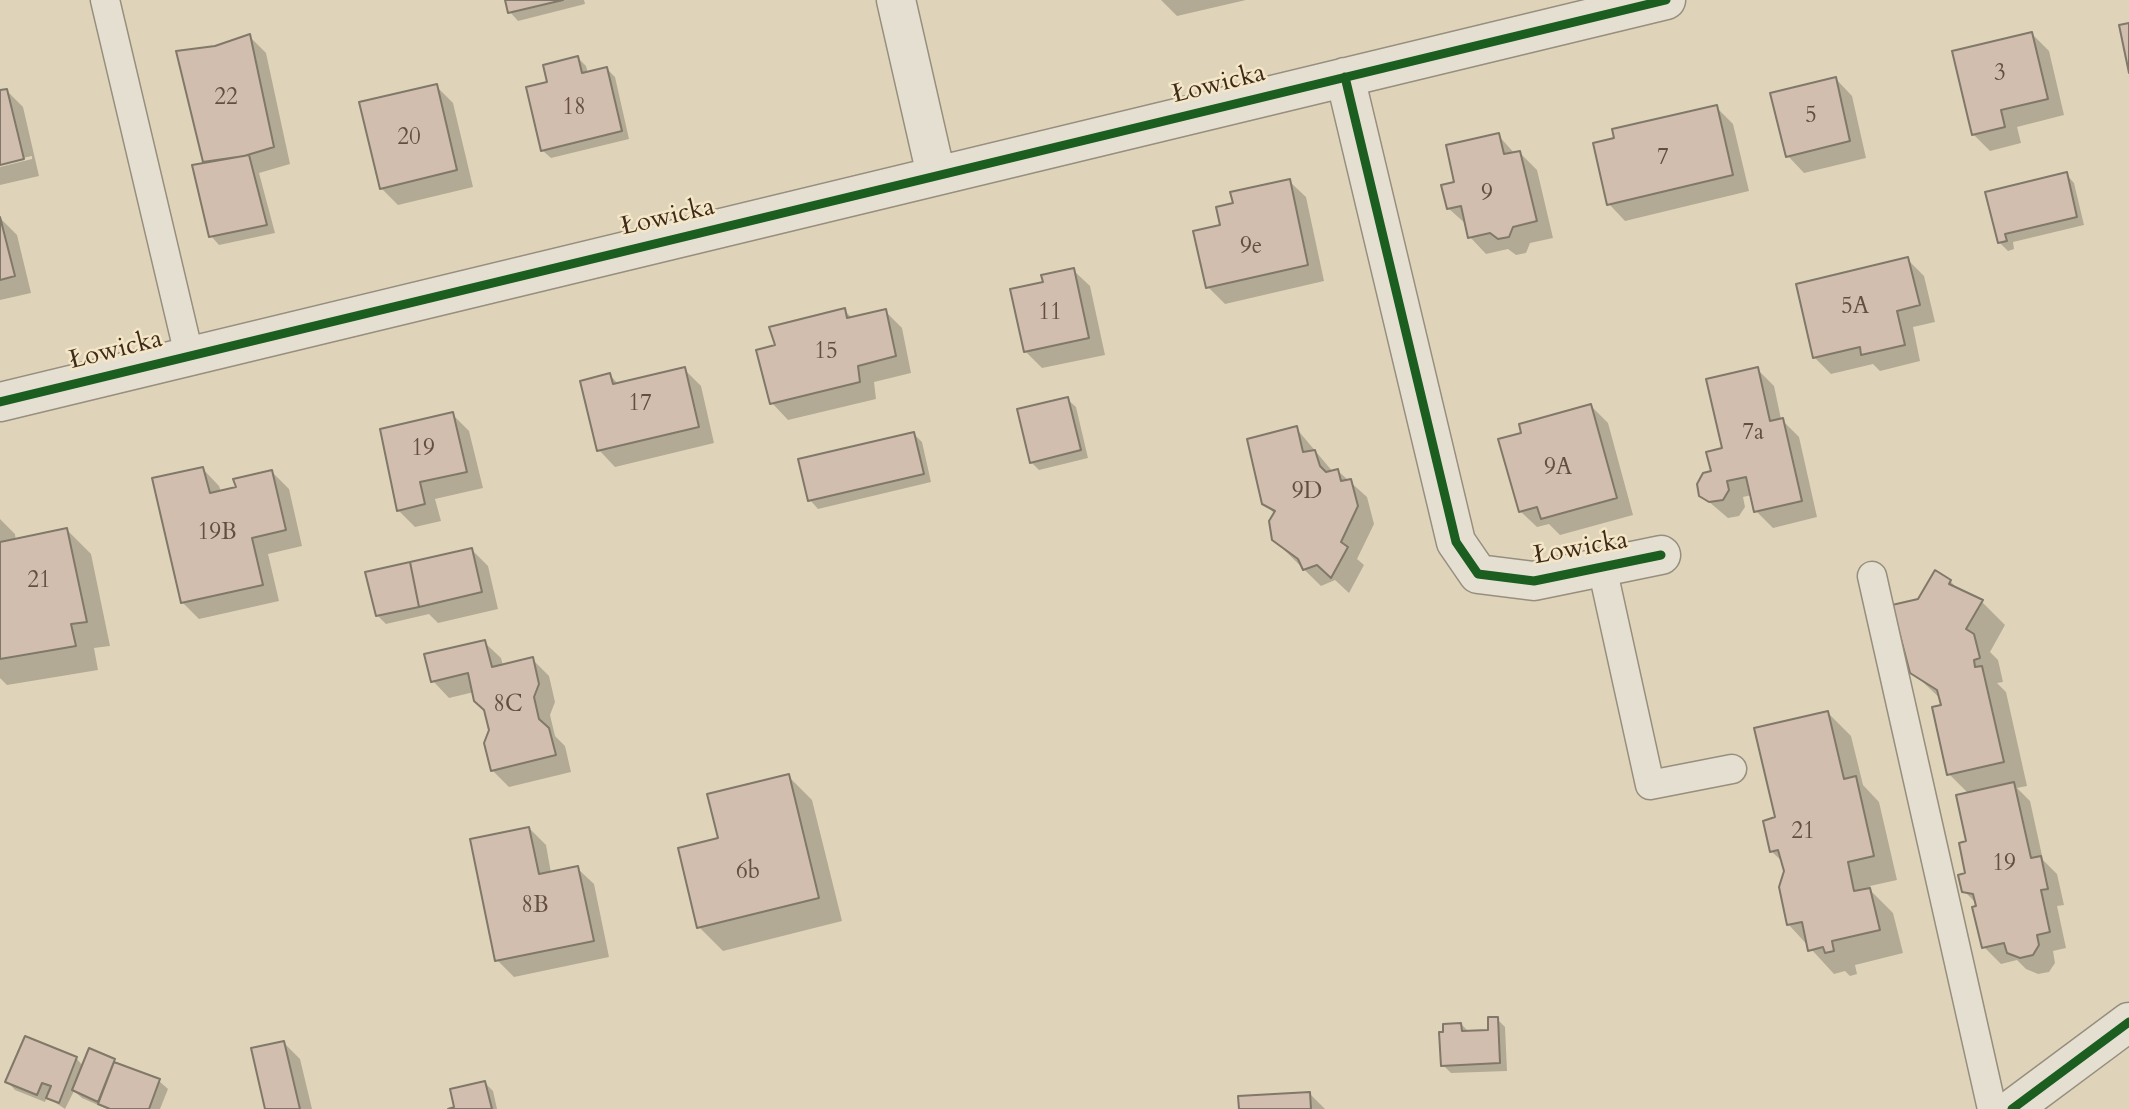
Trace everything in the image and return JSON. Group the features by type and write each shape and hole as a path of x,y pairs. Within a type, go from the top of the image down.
{"street":[{"path":"896,0 936,175"},
{"name":"Łowicka","path":"0,402 1666,0"},
{"name":"Łowicka","path":"1345,77 1456,542 1478,574 1534,581 1661,555"},
{"path":"2012,1109 2129,1022"}],"lane":[{"name":"Łowicka","path":"105,0 189,355"},
{"path":"1602,567 1650,785 1732,769"},
{"path":"1872,576 1992,1109"}],"building":[{"path":"505,0 563,0 508,13"},
{"path":"2129,23 2129,73 2119,25"},
{"path":"2032,32 2048,99 2001,110 2005,127 1972,135 1952,51"},
{"path":"250,34 274,147 244,156 203,162 176,51 215,46"},
{"path":"578,56 582,73 607,67 622,131 541,151 526,87 547,82 543,65"},
{"path":"1836,77 1850,141 1786,157 1770,93"},
{"path":"437,84 457,170 380,189 359,102"},
{"path":"7,89 24,159 0,165 0,90"},
{"path":"1717,105 1733,175 1607,205 1593,143 1614,138 1612,129"},
{"path":"1499,133 1504,154 1520,151 1537,221 1513,227 1509,237 1498,239 1490,233 1468,238 1461,206 1447,209 1441,185 1454,182 1446,145"},
{"path":"249,155 267,225 209,237 192,165"},
{"path":"2067,172 2077,217 2005,234 2007,241 1998,243 1985,192"},
{"path":"1290,179 1308,265 1206,288 1193,231 1220,225 1216,207 1233,203 1230,192"},
{"path":"0,217 15,276 0,280"},
{"path":"1908,257 1920,305 1897,311 1905,345 1861,355 1860,347 1813,358 1796,284"},
{"path":"1074,268 1089,338 1024,352 1010,289 1043,282 1041,275"},
{"path":"845,308 847,318 886,309 896,356 858,366 860,382 770,404 756,350 775,345 769,327"},
{"path":"685,367 699,427 597,451 580,381 610,373 613,384"},
{"path":"1758,367 1770,421 1783,418 1802,501 1754,512 1746,477 1727,481 1729,490 1723,500 1709,502 1699,496 1697,484 1703,473 1711,471 1706,452 1722,448 1706,379"},
{"path":"1068,397 1081,450 1030,463 1017,409"},
{"path":"1591,404 1617,498 1541,519 1537,507 1519,512 1498,439 1521,433 1519,424"},
{"path":"453,412 467,472 420,482 425,504 397,511 380,429"},
{"path":"1297,426 1303,452 1315,450 1320,466 1326,472 1338,469 1341,481 1351,479 1358,506 1341,542 1348,547 1331,578 1317,565 1303,570 1298,559 1272,540 1269,521 1275,511 1262,504 1247,439"},
{"path":"914,432 924,474 808,501 798,459"},
{"path":"203,467 210,493 236,487 233,479 272,470 286,530 252,538 263,585 181,603 152,478"},
{"path":"67,528 87,622 71,624 76,646 0,659 0,542"},
{"path":"472,548 482,592 419,607 410,562"},
{"path":"410,562 419,607 376,616 365,572"},
{"path":"1935,570 1951,580 1949,584 1983,600 1966,629 1974,634 1980,658 1974,660 1975,667 1982,666 2004,762 1947,775 1932,707 1941,705 1937,690 1910,673 1892,605 1918,599"},
{"path":"485,640 492,667 533,657 539,684 534,697 539,719 549,728 556,755 491,771 484,743 489,730 484,710 474,701 468,673 431,682 424,654"},
{"path":"1828,711 1844,779 1856,776 1874,856 1848,862 1854,891 1870,888 1880,930 1832,941 1834,951 1825,953 1823,947 1808,951 1802,922 1787,925 1779,887 1784,871 1778,850 1770,852 1763,821 1775,817 1754,728"},
{"path":"789,774 819,898 697,928 678,848 718,838 707,794"},
{"path":"2014,782 2031,858 2041,856 2048,889 2041,890 2050,932 2037,935 2039,945 2033,955 2020,958 2007,953 2004,943 1982,948 1972,907 1976,906 1973,894 1962,892 1958,875 1965,873 1959,843 1966,841 1956,795"},
{"path":"529,827 539,874 578,866 594,941 495,961 470,839"},
{"path":"1488,1017 1498,1017 1500,1063 1441,1066 1439,1032 1443,1032 1443,1024 1461,1023 1462,1031 1488,1030"},
{"path":"25,1036 77,1057 59,1103 46,1098 51,1086 42,1083 37,1095 5,1082"},
{"path":"284,1041 300,1109 265,1109 251,1048"},
{"path":"89,1048 115,1059 98,1102 72,1090"},
{"path":"114,1062 160,1079 149,1109 110,1109 98,1104"},
{"path":"485,1081 492,1109 448,1109 454,1107 450,1089"},
{"path":"1310,1092 1311,1109 1239,1109 1238,1096"}],"cycle path":[{"path":"0,402 1666,0"},
{"path":"1345,77 1456,542 1478,574 1534,581 1661,555"},
{"path":"2012,1109 2129,1022"}]}
